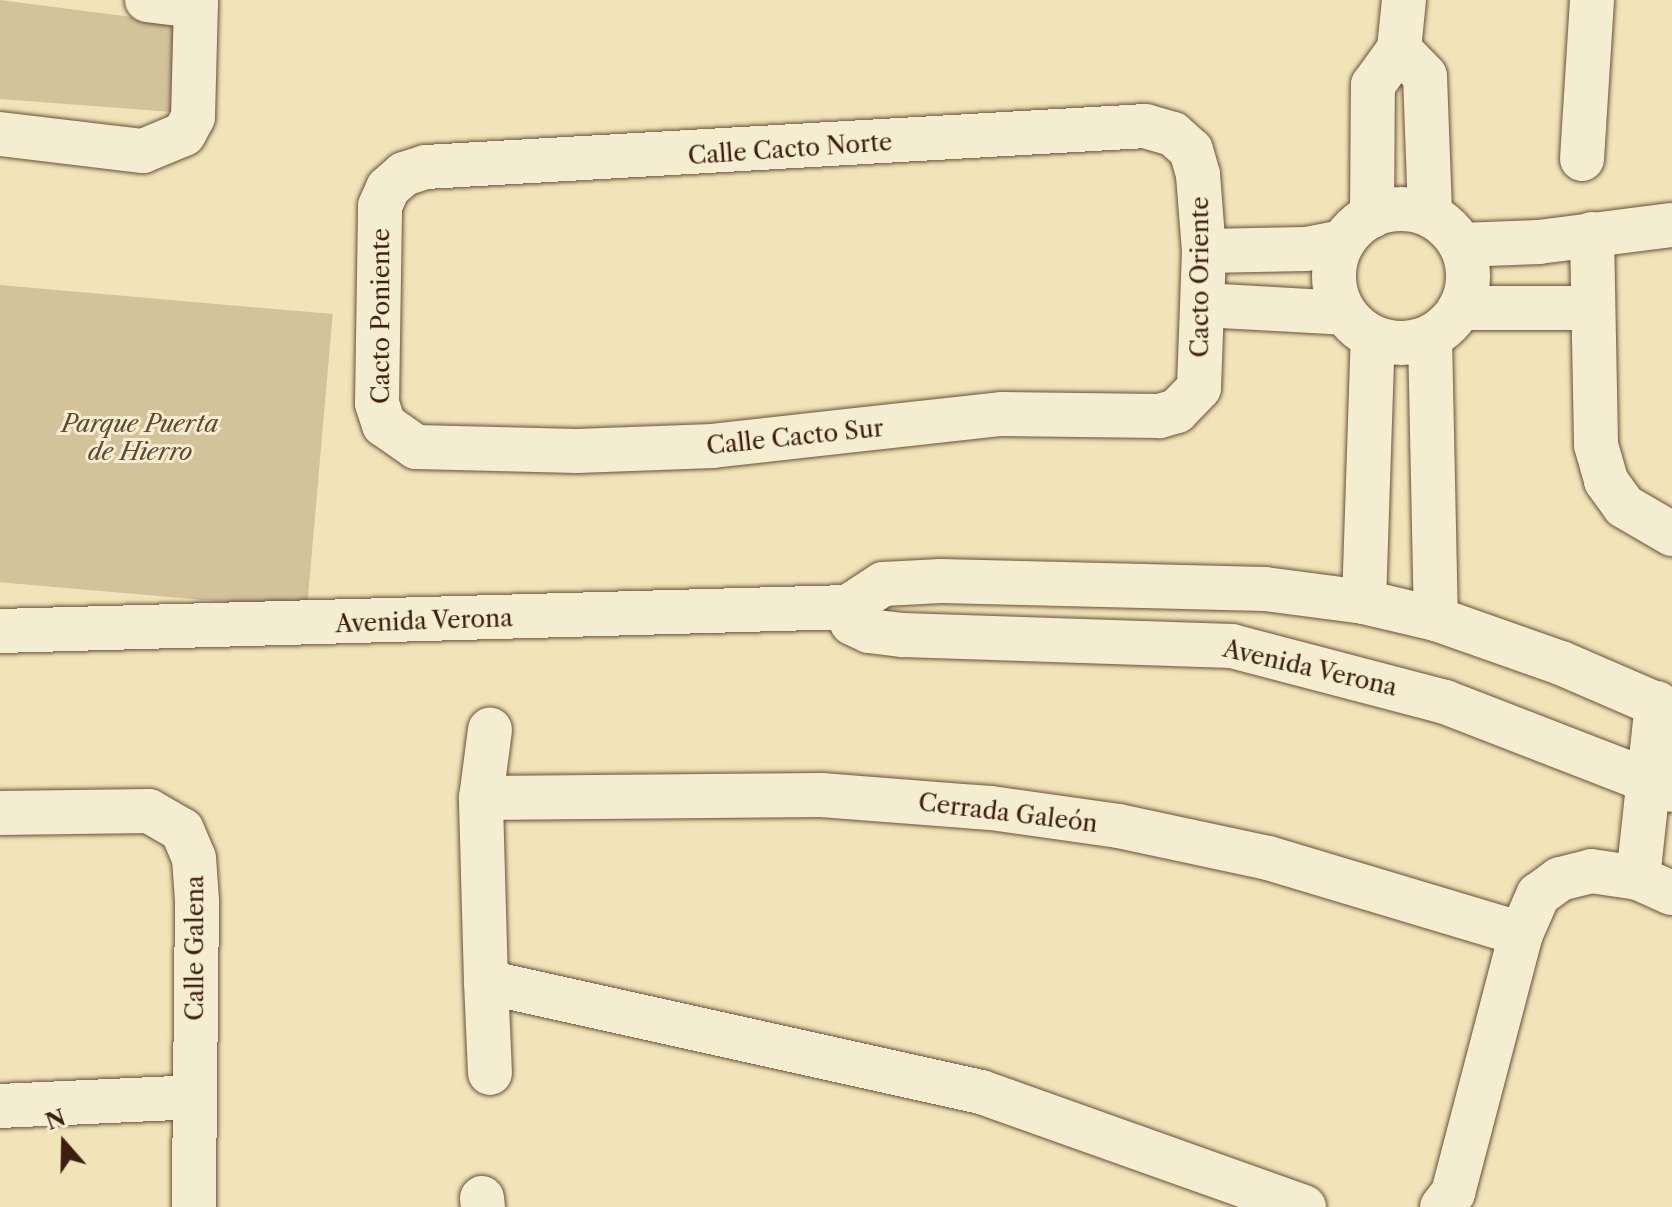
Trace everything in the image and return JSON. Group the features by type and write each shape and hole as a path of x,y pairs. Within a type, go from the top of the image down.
{"street":[{"path":"0,134 143,151 184,134 193,117 196,3 147,0"},
{"path":"1364,602 1359,325 1334,277 1358,229 1373,85 1399,49 1404,0"},
{"path":"1582,159 1592,0"},
{"path":"1399,49 1425,76 1430,215"},
{"name":"Calle Cacto Norte","path":"388,188 404,174 426,167 1145,126 1173,134 1191,150"},
{"name":"Cacto Oriente","path":"1190,403 1199,388 1204,251 1198,175 1191,150"},
{"name":"Cacto Poniente","path":"388,188 380,206 377,403 384,425 399,439"},
{"path":"1204,251 1306,249 1401,209 1430,215 1461,245 1468,266 1445,322 1436,619"},
{"path":"1461,245 1672,225"},
{"path":"1592,234 1591,308 1596,445 1606,481 1624,506 1672,534"},
{"path":"1203,305 1359,325 1412,343 1445,322 1591,308"},
{"name":"Calle Cacto Sur","path":"399,439 443,450 713,446 1001,414 1159,416 1190,403"},
{"path":"848,607 883,584 941,581 1265,589 1364,602 1436,619 1664,707 1655,885 1591,871 1560,879 1538,895 1521,934 1453,1193 1442,1207"},
{"name":"Avenida Verona","path":"0,631 848,607 852,623 869,631 903,635 1232,646 1445,702 1660,784"},
{"path":"490,730 481,798 490,1073"},
{"name":"Cerrada Galeón","path":"481,798 821,795 991,808 1119,826 1268,858 1521,934"},
{"name":"Calle Galena","path":"0,813 149,811 182,830 194,858 197,901 194,1207"},
{"path":"486,982 981,1092 1304,1207"},
{"path":"0,1106 195,1097"}],"green space":[{"path":"0,0 170,22 192,36 173,112 0,99"},
{"name":"Parque Puerta de Hierro","path":"0,285 333,314 307,609 0,582"}]}
